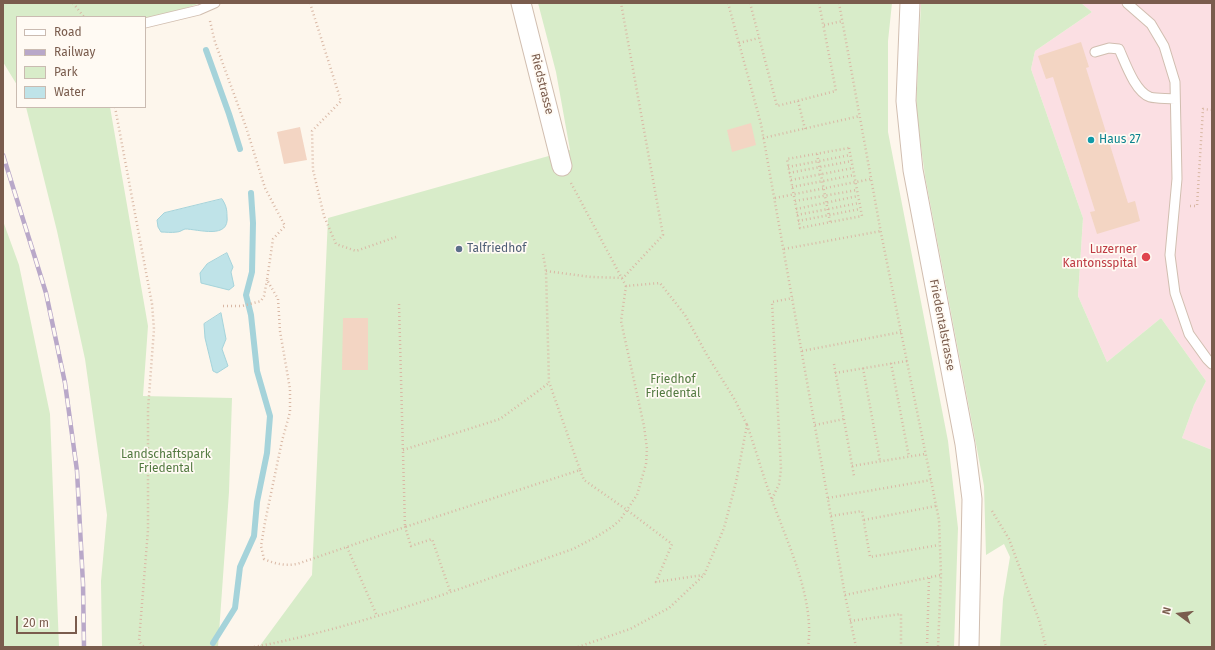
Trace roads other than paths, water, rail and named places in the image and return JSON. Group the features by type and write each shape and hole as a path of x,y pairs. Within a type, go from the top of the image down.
{"street":[{"name":"Riedstrasse","path":"521,3 562,166"},
{"name":"Friedentalstrasse","path":"910,3 906,101 913,170 966,444 972,499 969,647"}],"lane":[{"path":"146,23 199,10 215,3"},
{"path":"1127,3 1151,24 1164,46 1175,82 1177,179 1170,254 1176,293 1189,334 1207,360 1212,364"},
{"path":"1095,52 1109,48 1119,49 1130,74 1140,90 1148,96 1175,99"}],"water":[{"path":"222,199 226,209 227,223 224,228 218,231 212,232 185,229 178,232 161,232 158,227 157,220 164,213"},
{"path":"227,253 233,267 231,272 234,286 229,290 201,283 200,273 207,264"},
{"path":"221,313 226,339 222,349 228,366 217,373 213,371 205,338 204,324"}],"waterway":[{"path":"206,50 240,149"},
{"path":"213,643 235,608 240,567 254,536 257,502 267,453 270,416 257,371 251,315 246,295 252,272 253,223 251,193"}],"railway":[{"path":"3,155 46,293 65,383 77,471 83,584 84,647"}],"place":[{"name":"Haus 27","path":"1091,140"},
{"name":"Talfriedhof","path":"459,249"},
{"name":"Luzerner Kantonsspital","path":"1146,257"}],"park label":[{"name":"Friedhof Friedental","path":"673,387"},
{"name":"Landschaftspark Friedental","path":"166,462"}]}
